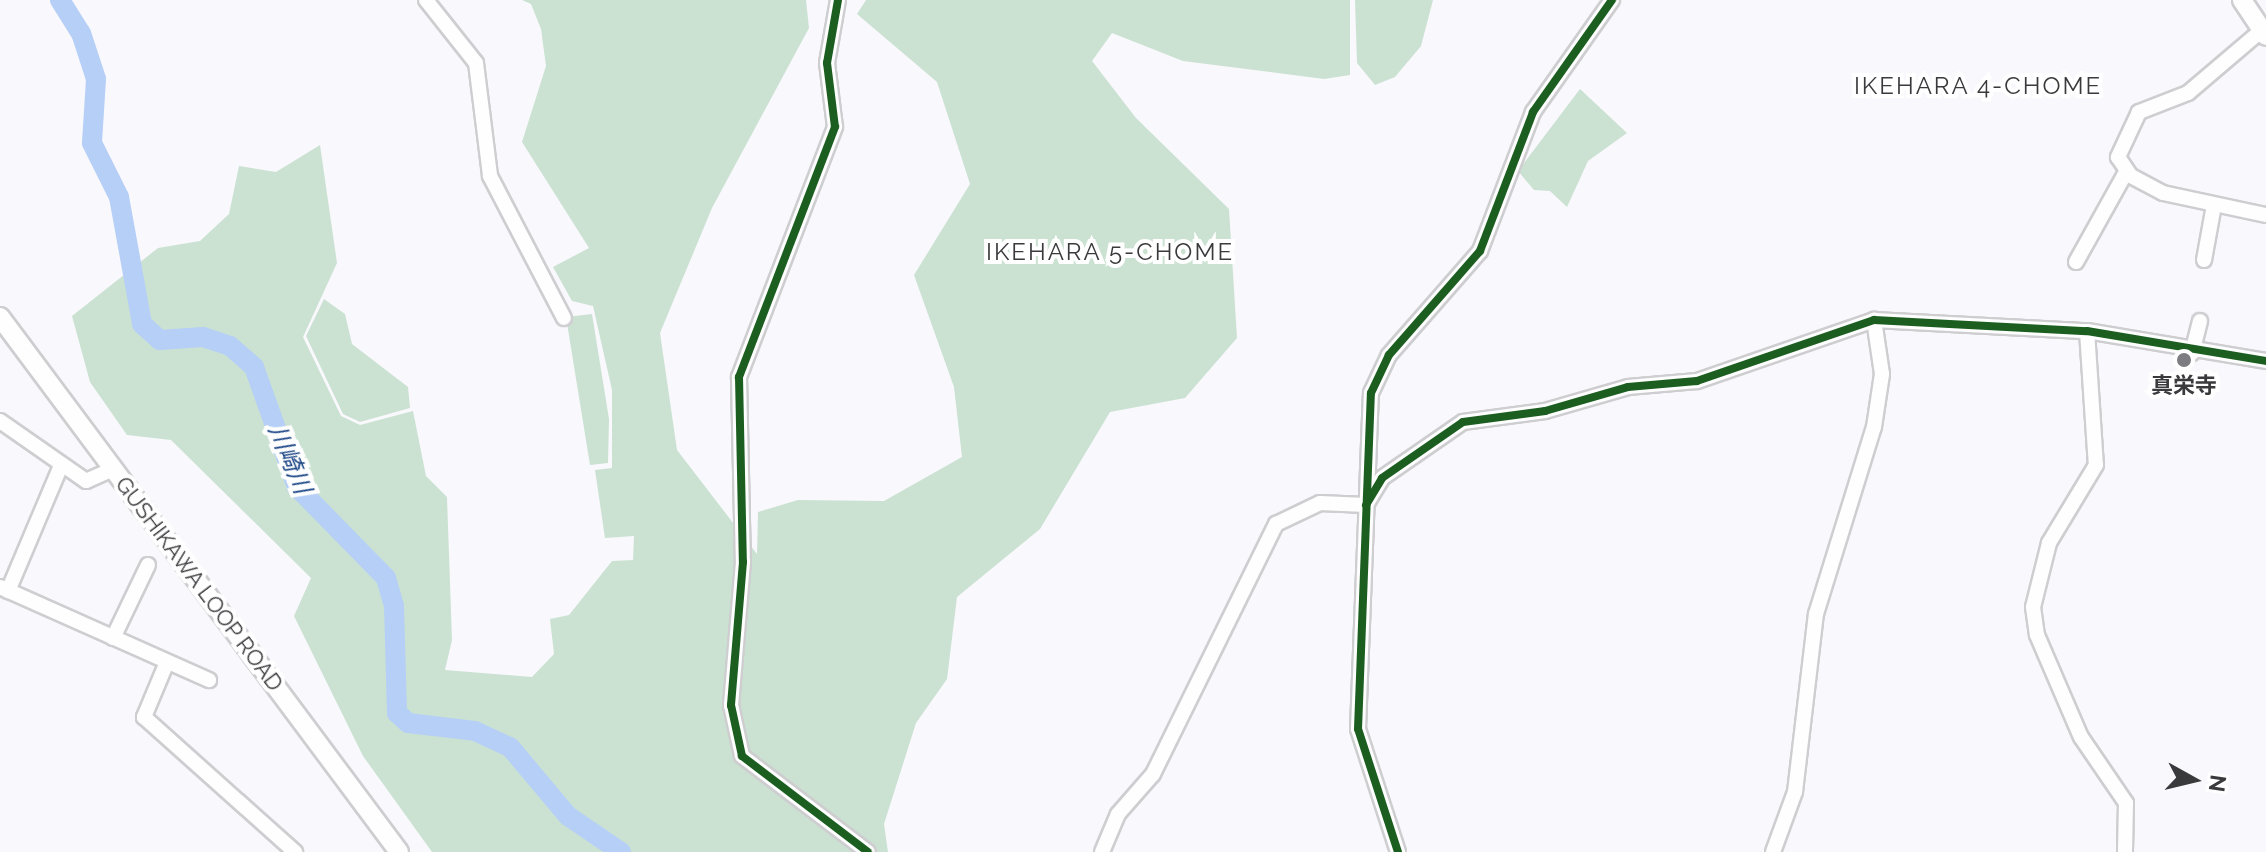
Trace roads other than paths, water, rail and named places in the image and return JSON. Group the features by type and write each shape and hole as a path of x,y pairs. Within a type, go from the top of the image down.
{"main road":[{"path":"2248,3 2264,33"},
{"name":"GUSHIKAWA LOOP ROAD","path":"0,317 399,852"}],"street":[{"path":"426,0 476,63 483,157 564,318"},
{"path":"838,0 827,63 835,127 739,377 734,411 743,562 731,705 742,756 868,852"},
{"path":"1398,852 1358,729 1366,505 1377,375 1480,251 1533,112 1612,0"},
{"path":"2264,33 2188,93 2139,112 2119,148 2126,172 2163,193 2266,215"},
{"path":"2076,262 2126,172"},
{"path":"2204,260 2214,205"},
{"path":"1366,505 1382,478 1463,422 1545,411 1628,387 1697,381 1874,320 2087,331 2192,353 2266,361"},
{"path":"1773,852 1795,792 1816,614 1874,427 1882,374 1874,320"},
{"path":"2192,353 2200,321"},
{"path":"2087,331 2096,465 2049,543 2033,607 2037,635 2081,737 2126,803 2125,852"},
{"path":"0,421 60,468 96,482 113,469"},
{"path":"60,468 4,589 209,680"},
{"path":"1102,852 1118,814 1153,774 1276,524 1320,503 1366,505"},
{"path":"113,638 148,565"},
{"path":"167,662 144,717 295,852"}],"waterway":[{"name":"川崎川","path":"60,0 81,33 96,79 92,143 119,197 142,324 160,340 203,337 230,346 254,367 297,487 386,578 394,606 397,713 408,723 475,731 510,747 568,816 621,852"}],"place":[{"name":"真栄寺","path":"2184,360"}],"district":[{"name":"IKEHARA 4-CHOME","path":"1978,86"},
{"name":"IKEHARA 5-CHOME","path":"1110,252"}]}
